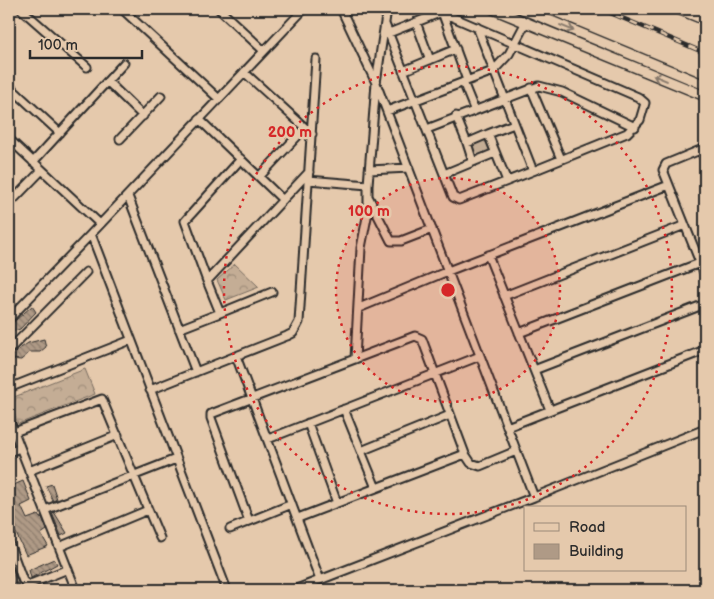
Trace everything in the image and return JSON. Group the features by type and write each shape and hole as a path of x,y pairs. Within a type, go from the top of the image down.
{"street":[{"path":"21,9 87,67"},
{"path":"122,9 219,99"},
{"path":"219,9 264,51"},
{"path":"9,319 304,9"},
{"path":"341,9 376,83 534,498"},
{"path":"355,360 376,83 387,9"},
{"path":"385,23 453,197 459,200 628,133 635,127 645,107 642,100 434,9"},
{"path":"493,9 705,96"},
{"path":"522,9 705,85"},
{"path":"678,9 705,20"},
{"path":"389,33 442,12"},
{"path":"442,12 456,49 474,110"},
{"path":"416,22 430,60"},
{"path":"387,111 493,71 505,59 526,22"},
{"path":"476,28 533,171"},
{"path":"403,71 456,49"},
{"path":"150,390 287,336 296,328 299,322 316,59"},
{"path":"33,162 124,63"},
{"path":"244,72 312,134"},
{"path":"108,82 143,116"},
{"path":"9,86 60,133"},
{"path":"427,129 531,88 548,87 635,127"},
{"path":"531,88 561,159"},
{"path":"120,139 161,96"},
{"path":"456,116 474,162"},
{"path":"199,119 283,200"},
{"path":"467,144 514,124"},
{"path":"260,177 304,128"},
{"path":"488,134 507,181"},
{"path":"9,139 100,224"},
{"path":"705,160 703,149 666,164 664,170 685,225 703,262 705,275"},
{"path":"444,174 495,153"},
{"path":"220,313 185,221 241,159"},
{"path":"369,170 409,168"},
{"path":"9,204 42,170"},
{"path":"207,281 309,171"},
{"path":"308,180 368,185"},
{"path":"359,308 448,271 669,185"},
{"path":"128,196 196,372"},
{"path":"368,198 385,232 392,241 401,241 432,229"},
{"path":"504,296 685,225"},
{"path":"91,234 227,590"},
{"path":"488,256 550,410"},
{"path":"519,333 703,262"},
{"path":"9,350 86,272"},
{"path":"180,329 272,292"},
{"path":"534,370 705,304"},
{"path":"249,522 211,418 215,411 253,399 419,337 471,463 480,466 516,451"},
{"path":"9,386 131,340"},
{"path":"507,427 705,350"},
{"path":"236,356 320,580"},
{"path":"268,439 480,356"},
{"path":"11,434 99,399 105,402 160,538"},
{"path":"344,409 376,488"},
{"path":"361,451 450,415"},
{"path":"9,419 11,434 20,448 76,590"},
{"path":"308,423 337,503"},
{"path":"294,590 534,498 705,429"},
{"path":"29,471 118,435"},
{"path":"9,452 20,448"},
{"path":"298,518 466,454"},
{"path":"45,510 176,459"},
{"path":"230,529 292,504"},
{"path":"59,547 148,510"},
{"path":"9,543 23,581 28,585 68,569"}],"green space":[{"path":"485,140 490,150 476,156 472,146"},
{"path":"235,264 259,287 226,300 217,280"},
{"path":"85,369 95,394 18,424 9,399"}],"building":[{"path":"32,306 36,312 20,329 9,333 9,326"},
{"path":"44,339 46,347 40,352 30,352 21,360 10,359 11,355 28,343"},
{"path":"23,481 31,501 21,506 27,519 38,515 40,518 42,517 47,530 41,534 48,546 26,555 14,529 11,531 11,515 9,516 9,487"},
{"path":"52,484 57,499 53,501 46,486"},
{"path":"54,512 67,533 61,536 52,513"},
{"path":"54,559 57,564 31,578 29,570"},
{"path":"9,563 18,582 9,586"}],"railway":[{"path":"601,9 705,53"}]}
